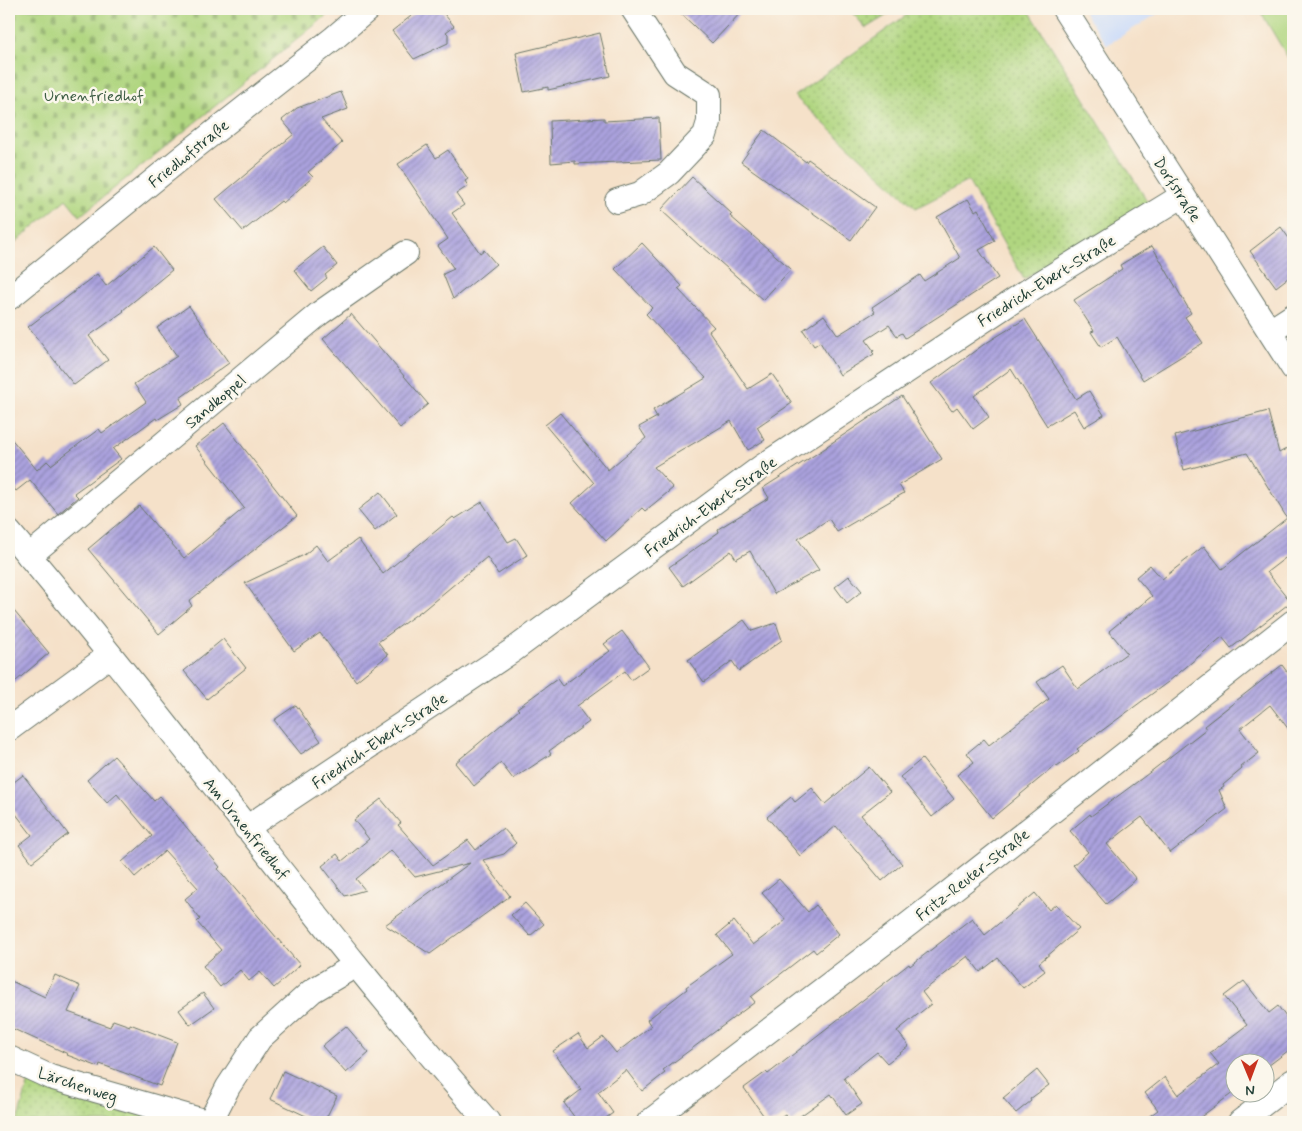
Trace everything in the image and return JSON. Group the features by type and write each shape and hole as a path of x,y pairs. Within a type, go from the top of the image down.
{"street":[{"name":"Friedhofstraße","path":"9,298 368,9"},
{"path":"617,201 640,194 669,173 704,135 709,122 709,95 675,74 633,9"},
{"name":"Dorfstraße","path":"1064,9 1293,368"},
{"name":"Friedrich-Ebert-Straße","path":"246,828 512,651 763,466 1034,287 1182,196"},
{"name":"Sandkoppel","path":"29,556 320,314 406,253"},
{"path":"1270,331 1293,316"},
{"name":"Am Urnenfriedhof","path":"9,532 110,654 356,965 488,1122"},
{"name":"Fritz-Reuter-Straße","path":"649,1122 910,924 1293,622"},
{"path":"9,729 110,654"},
{"path":"208,1122 260,1038 312,991 356,965"},
{"name":"Lärchenweg","path":"9,1058 50,1077 208,1122"},
{"path":"1240,1122 1293,1081"}],"shaded area":[{"path":"1082,9 1165,9 1107,45"}],"green space":[{"name":"Urnenfriedhof","path":"9,9 329,9 332,11 80,216 66,199 9,248"},
{"path":"849,9 897,9 866,28"},
{"path":"915,9 1028,9 1149,204 1024,279 968,181 916,208 794,96"},
{"path":"1259,9 1293,9 1293,66"},
{"path":"29,1081 48,1089 172,1122 17,1122"}],"building":[{"path":"420,9 440,9 454,26 446,32 448,34 448,43 414,59 392,31"},
{"path":"676,9 744,9 712,43"},
{"path":"600,33 610,76 548,90 548,87 524,92 516,53"},
{"path":"341,92 348,109 321,119 342,143 308,172 313,177 283,203 281,201 243,231 216,199 294,134 282,120 297,108"},
{"path":"604,118 604,121 659,118 661,160 575,164 575,161 551,163 550,121"},
{"path":"764,130 806,162 808,159 875,207 851,240 741,162"},
{"path":"427,145 436,158 448,150 468,179 465,181 468,186 456,194 464,205 452,213 480,253 484,250 496,264 453,299 443,274 454,269 438,246 448,239 398,164"},
{"path":"692,177 732,214 730,216 791,269 763,300 661,210"},
{"path":"968,199 975,211 978,209 995,241 979,250 998,278 905,338 902,333 897,336 889,325 866,340 874,354 840,375 820,342 814,346 803,330 824,315 838,335 875,312 872,307 920,275 924,281 960,258 937,217"},
{"path":"1281,227 1293,244 1293,274 1276,287 1250,251"},
{"path":"642,243 682,286 678,289 714,327 709,331 748,389 772,374 792,403 757,427 765,440 748,450 731,421 654,467 673,488 645,511 642,508 606,541 572,503 594,483 545,425 560,413 608,470 646,438 639,427 657,417 653,410 706,378 646,314 652,308 615,269"},
{"path":"1152,246 1191,313 1185,317 1203,343 1143,380 1117,337 1101,347 1091,332 1094,331 1074,300 1122,269 1120,265"},
{"path":"154,247 172,270 124,311 89,336 108,360 74,385 28,327 97,274 106,286"},
{"path":"323,247 337,265 325,275 327,278 311,291 294,270"},
{"path":"189,306 229,363 180,398 183,404 157,420 156,418 113,449 121,459 74,493 78,497 58,514 30,480 16,491 9,482 9,436 37,470 47,461 51,465 99,429 102,433 146,402 134,384 177,356 157,328"},
{"path":"351,314 428,404 400,428 323,339"},
{"path":"1025,319 1076,399 1089,391 1104,415 1084,427 1074,410 1047,426 1011,369 974,396 989,417 973,429 957,407 952,411 931,383 983,345"},
{"path":"902,396 942,459 899,485 904,493 837,532 829,519 798,539 819,570 774,594 750,551 736,559 731,551 683,586 669,567 719,532 718,529 769,498 763,488"},
{"path":"1268,411 1279,453 1293,445 1293,552 1267,572 1291,602 1231,648 1222,637 1168,682 1077,749 1079,751 1057,767 1056,765 992,818 957,775 974,762 967,753 984,739 989,745 1049,699 1037,682 1062,665 1078,689 1127,653 1109,631 1152,596 1136,577 1150,565 1162,579 1204,546 1222,569 1287,518 1247,453 1184,470 1175,436"},
{"path":"224,423 297,516 189,601 192,606 159,634 88,549 139,506 184,558 244,508 195,446"},
{"path":"380,492 397,514 375,531 358,510"},
{"path":"482,502 508,542 516,538 527,555 498,574 487,557 421,612 378,642 388,655 356,681 320,633 294,651 245,583 304,555 316,545 328,561 358,539 383,574 453,517 455,519"},
{"path":"849,576 862,591 847,603 835,587"},
{"path":"9,605 49,653 9,687"},
{"path":"744,620 752,631 776,623 782,640 739,671 732,661 704,682 688,660"},
{"path":"622,631 649,667 631,680 625,671 577,706 589,722 549,751 551,754 513,779 501,763 474,786 455,763 519,710 517,708 557,679 562,686 610,651 604,644"},
{"path":"223,639 246,668 207,699 184,671"},
{"path":"1282,665 1293,680 1293,735 1270,705 1240,729 1259,753 1241,767 1242,769 1219,790 1227,809 1170,853 1142,817 1107,844 1136,879 1106,904 1073,865 1088,852 1070,831 1090,814 1091,816 1206,729 1204,726"},
{"path":"296,705 321,741 301,754 274,720"},
{"path":"114,756 154,801 160,796 220,867 218,869 300,965 274,988 260,972 249,981 240,970 220,987 203,966 221,950 197,922 200,919 185,899 198,888 165,851 135,877 122,862 152,836 117,794 107,803 87,780"},
{"path":"922,759 954,799 932,817 900,777"},
{"path":"869,767 890,792 861,815 902,864 882,881 836,826 800,856 767,817 791,797 795,802 812,788 825,804"},
{"path":"23,775 68,834 32,862 19,845 32,835 9,805 9,786"},
{"path":"381,799 401,823 398,825 433,865 468,840 476,850 503,828 516,843 504,854 483,860 510,896 430,954 385,925 470,863 415,877 391,850 356,879 365,890 345,896 322,866 337,854 342,861 369,839 354,820"},
{"path":"779,879 808,912 816,905 839,934 816,953 813,949 751,997 755,1002 663,1070 665,1073 642,1091 626,1070 598,1092 613,1113 600,1122 578,1122 564,1103 581,1090 553,1051 578,1034 588,1048 603,1037 616,1053 651,1026 647,1020 687,989 686,987 732,954 717,935 734,921 753,945 786,920 762,893"},
{"path":"1035,893 1049,910 1056,904 1079,929 1039,963 1045,971 1023,988 998,958 980,972 968,956 922,992 931,1004 897,1031 909,1046 887,1063 877,1052 844,1078 862,1104 846,1115 831,1094 792,1122 785,1115 775,1122 768,1122 744,1088 766,1072 768,1074 909,964 910,966 972,918 985,935"},
{"path":"525,903 544,924 530,936 511,915"},
{"path":"55,975 80,986 68,1012 110,1027 113,1020 130,1026 130,1024 177,1042 160,1086 100,1064 99,1067 67,1055 9,1027 9,980 45,997"},
{"path":"1244,981 1269,1013 1278,1006 1286,1017 1293,1011 1293,1047 1274,1061 1274,1054 1224,1054 1224,1100 1194,1122 1141,1122 1158,1110 1145,1093 1165,1077 1178,1095 1219,1064 1210,1053 1247,1025 1224,996"},
{"path":"203,993 214,1008 190,1025 179,1010"},
{"path":"346,1026 369,1053 346,1073 322,1046"},
{"path":"1037,1070 1049,1085 1030,1099 1031,1101 1016,1113 1003,1098"},
{"path":"283,1071 337,1096 324,1122 306,1122 308,1117 270,1099"}]}
